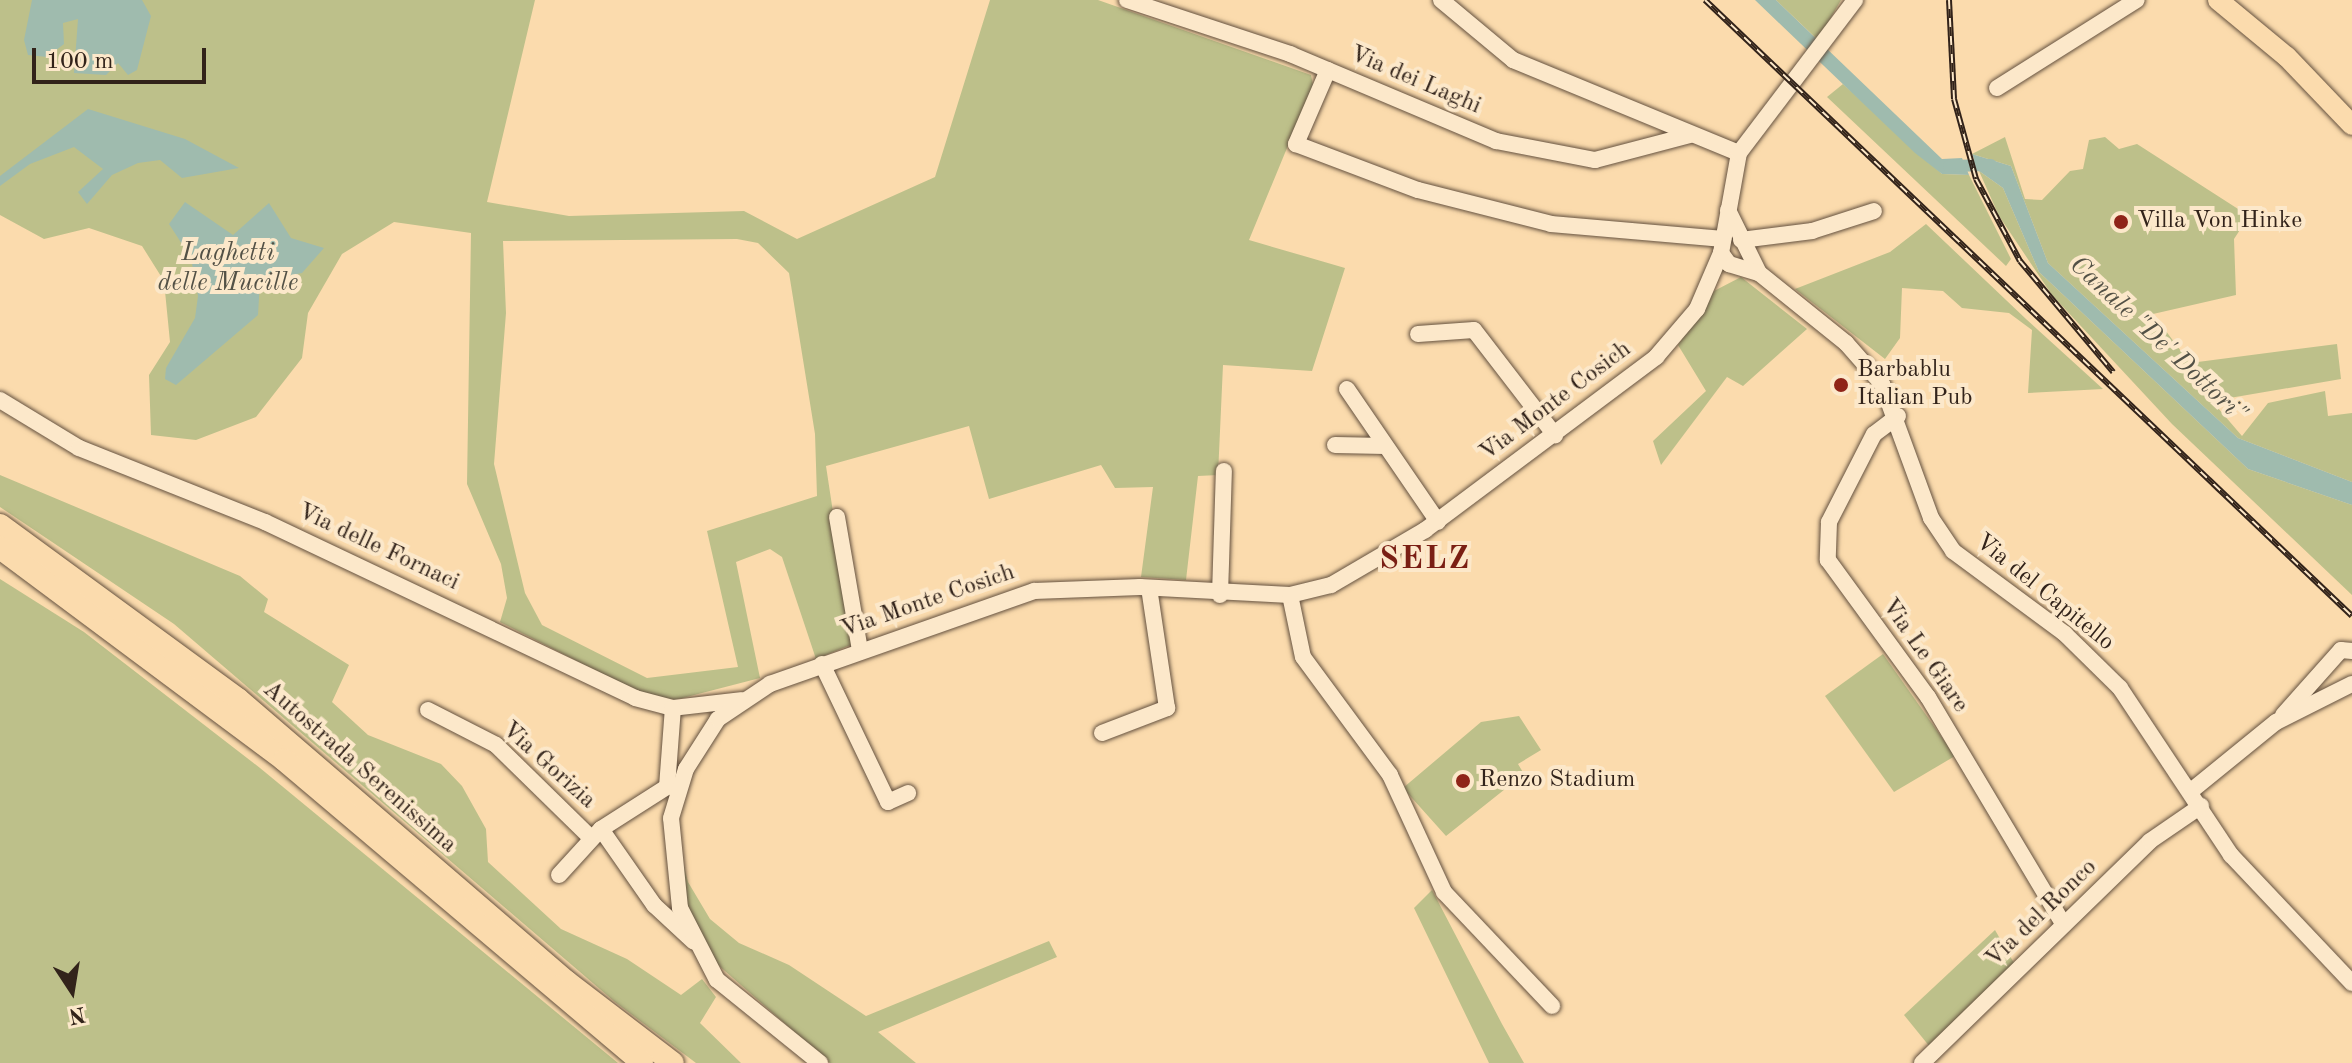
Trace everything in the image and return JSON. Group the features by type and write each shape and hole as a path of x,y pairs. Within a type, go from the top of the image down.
{"highway":[{"name":"Autostrada Serenissima","path":"0,525 238,699 567,982 673,1063"},
{"name":"Autostrada Serenissima","path":"0,548 273,750 642,1063"}],"main road":[{"path":"2218,0 2349,115"}],"street":[{"name":"Via dei Laghi","path":"1127,0 1328,70 1496,141 1581,160 1690,135"},
{"path":"1441,0 1513,60 1739,153 1855,0"},
{"path":"1997,88 2137,0"},
{"path":"1328,70 1296,144 1418,190 1551,224 1722,246"},
{"name":"Via Monte Cosich","path":"742,700 822,664 1034,591 1149,588 1220,595 1290,595 1369,566 1438,522 1656,357 1710,286 1722,246 1739,153"},
{"name":"Via del Capitello","path":"1727,208 1751,267"},
{"path":"1741,240 1812,231 1874,211"},
{"name":"Via del Capitello","path":"1722,246 1867,363 1898,416 1931,518 1953,551 2097,665 2284,918 2352,983"},
{"path":"1710,286 1751,267"},
{"path":"1418,334 1474,330 1555,435"},
{"path":"1347,389 1438,522"},
{"name":"Via delle Fornaci","path":"0,400 79,448 265,522 635,698 673,708 742,700"},
{"name":"Via Le Giare","path":"1898,416 1874,434 1829,522 1828,560 1928,697 2064,925"},
{"path":"1335,445 1385,446"},
{"path":"1220,595 1224,471"},
{"path":"837,517 860,650"},
{"path":"1102,733 1167,708 1149,588"},
{"path":"1290,595 1303,657 1390,775 1444,892 1552,1006"},
{"path":"2191,791 2276,722 2341,650 2352,651"},
{"name":"Via Monte Cosich","path":"822,664 888,802 908,793"},
{"path":"2276,722 2352,684"},
{"path":"742,700 700,744 671,818 673,879 694,942 717,980 820,1063"},
{"name":"Via Gorizia","path":"559,875 596,834 667,787 675,755 673,708"},
{"name":"Via Gorizia","path":"428,710 496,745 596,834"},
{"name":"Via del Ronco","path":"1922,1063 2150,841 2201,806"},
{"path":"596,834 654,905 694,942"}],"green space":[{"path":"0,0 535,0 487,202 569,216 744,211 797,239 935,177 990,0 1098,0 1311,75 1313,85 1249,240 1345,268 1312,371 1223,365 1218,475 1198,476 1186,580 1141,577 1153,487 1115,488 1101,465 989,499 969,426 826,466 853,644 816,659 782,557 770,549 736,562 760,678 675,700 642,694 500,622 507,598 501,564 467,484 471,233 394,222 342,254 308,313 302,358 256,417 196,440 151,435 149,375 170,342 164,281 142,246 89,228 44,239 0,215","holes":["737,239 758,243 789,273 815,434 817,496 707,531 738,667 647,678 542,625 525,593 494,464 506,313 503,241"]},
{"path":"1776,0 1841,0 1818,40"},
{"path":"1843,84 1942,174 1969,175 2011,259 2006,266 1827,97"},
{"path":"2005,137 2025,199 2042,200 2070,171 2083,169 2089,140 2105,137 2119,149 2137,144 2249,216 2234,239 2236,295 2153,314 2190,363 2337,344 2341,379 2212,401 2242,436 2268,403 2325,391 2328,416 2352,413 2352,482 2238,438 2048,263 2011,166 1972,154"},
{"path":"1979,171 2003,188 2039,272 2248,469 2352,505 2352,595 2172,424 2052,295 1999,216"},
{"path":"1926,224 2103,389 2028,393 2032,330 2009,313 1962,308 1943,291 1902,288 1900,338 1885,359 1795,289 1890,252"},
{"path":"1741,277 1807,329 1743,386 1727,377 1661,465 1653,441 1706,391 1678,345 1714,291"},
{"path":"0,475 240,576 268,599 264,612 349,665 332,702 368,735 441,764 462,786 486,829 488,862 561,929 627,959 681,995 702,979 716,997 700,1023 741,1063 696,1063 615,1002 174,624 0,507"},
{"path":"0,579 84,632 260,768 618,1063 0,1063"},
{"path":"1883,654 1955,756 1894,792 1825,696"},
{"name":"Renzo Stadium","path":"1519,716 1541,750 1518,764 1524,774 1446,836 1403,788 1481,722"},
{"path":"676,835 688,882 710,919 739,943 789,965 866,1016 1049,941 1057,957 878,1032 916,1063 830,1063 709,957 686,905"},
{"path":"1432,890 1524,1063 1489,1063 1414,908"},
{"path":"1995,930 2014,963 1930,1047 1904,1015"}],"water":[{"path":"32,0 142,0 151,16 137,70 128,75 118,63 106,75 74,73 78,19 63,23 64,44 47,57 28,55 24,40"},
{"path":"1755,0 1776,0 1942,159 1962,158 1969,175 1942,174 1915,153"},
{"name":"Laghetti delle Mucille","path":"88,109 185,139 239,168 182,178 160,160 138,163 112,175 87,204 78,192 103,169 74,147 30,164 0,186 0,176"},
{"path":"1972,154 2011,166 2048,263 2238,438 2352,482 2352,505 2248,469 2039,272 2003,188 1979,171"},
{"name":"Laghetti delle Mucille","path":"185,202 233,235 269,203 291,238 324,248 302,273 260,281 258,315 176,385 165,379 166,368 195,318 198,296 191,258 169,224"}],"waterway":[{"name":"Canale \"De' Dottori\"","path":"1949,166 1991,165"}],"railway":[{"path":"1705,0 2352,616"},
{"path":"1949,0 1954,99 1976,179 2020,261 2113,372"}],"place":[{"name":"Villa Von Hinke","path":"2121,222"},
{"name":"Barbablu Italian Pub","path":"1841,385"},
{"name":"Renzo Stadium","path":"1463,781"}],"district":[{"name":"SELZ","path":"1425,560"}]}
